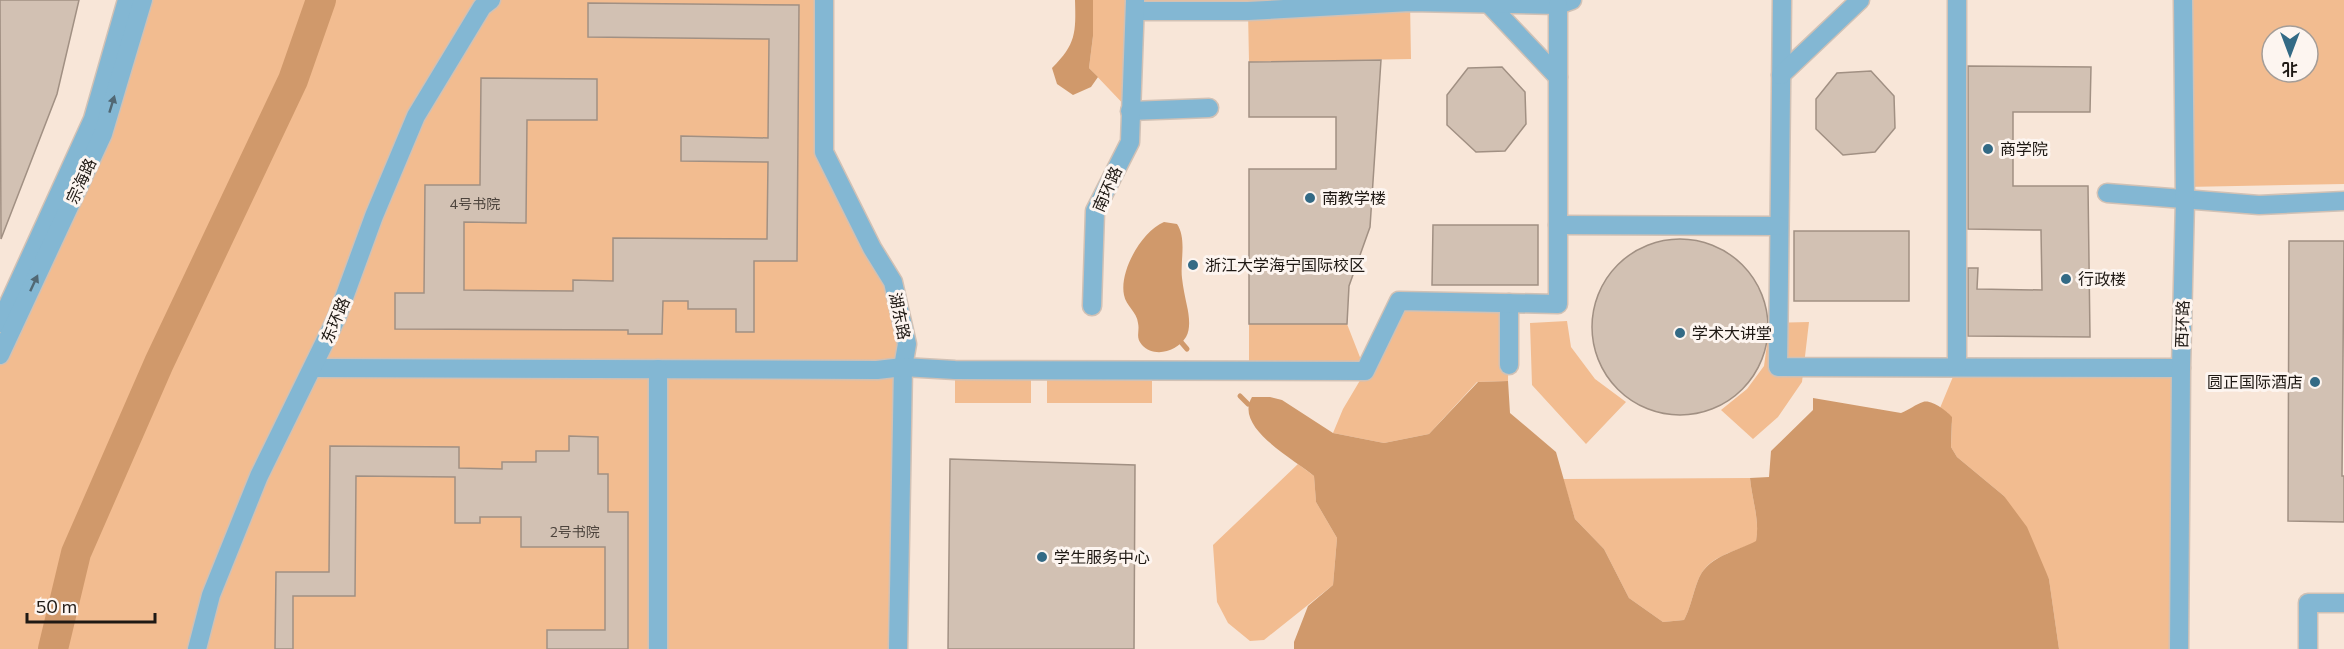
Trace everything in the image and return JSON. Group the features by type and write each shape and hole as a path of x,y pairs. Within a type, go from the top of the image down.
{"street":[{"path":"0,323 93,119 127,0"},
{"name":"宗海路","path":"0,355 103,134 143,0"},
{"name":"东环路","path":"197,649 212,595 259,476 338,317 374,216 416,116 482,7 491,0"},
{"name":"湖东路","path":"824,0 824,152 872,248 893,282 907,344 903,367 898,649"},
{"path":"1782,0 1778,367 2181,368"},
{"path":"1781,75 1860,0"},
{"path":"1957,0 1957,367"},
{"name":"西环路","path":"2179,649 2185,200 2183,0"},
{"path":"314,368 877,370 903,367 955,370 1365,371 1399,301 1558,304 1558,77 1565,2 1410,2 1248,11 1136,6"},
{"path":"1488,3 1558,77"},
{"name":"南环路","path":"1092,306 1095,211 1130,142 1136,6"},
{"path":"1130,111 1209,108"},
{"path":"2107,194 2259,205 2344,201"},
{"path":"1558,225 1779,226"},
{"path":"1509,303 1509,364"},
{"path":"658,369 658,649"},
{"path":"2308,649 2308,603 2344,603"}],"shaded area":[{"path":"143,0 824,0 824,152 872,248 907,344 898,649 628,649 628,513 595,512 590,474 598,459 598,437 570,436 569,451 537,451 536,462 502,462 502,516 521,517 605,547 605,630 548,630 547,649 293,649 293,596 355,596 356,476 455,477 455,523 480,522 481,475 331,446 329,572 276,572 275,649 0,649 0,355"},
{"path":"1075,0 1093,0 1093,36 1089,68 1098,77 1091,87 1073,95 1057,84 1052,68 1066,52 1073,37"},
{"path":"1093,0 1572,0 1410,2 1411,59 1249,62 1248,11 1136,11 1130,111 1089,68 1093,36"},
{"path":"2185,0 2344,0 2344,184 2185,187"},
{"path":"1164,222 1177,224 1182,236 1182,278 1189,326 1188,334 1182,342 1171,350 1159,352 1147,349 1140,342 1137,319 1125,299 1123,285 1129,264 1140,243"},
{"path":"1399,301 1509,303 1508,381 1477,382 1429,434 1384,443 1333,433 1343,409 1365,372 1249,371 1249,324 1347,324 1365,370"},
{"path":"1567,321 1571,347 1595,379 1626,402 1586,444 1532,385 1530,323"},
{"path":"1809,322 1802,382 1778,417 1753,439 1721,410 1747,389 1764,366 1770,323"},
{"path":"1957,367 2181,368 2179,649 2059,649 2049,579 2004,496 1957,457 1951,447 1952,424 1948,413 1940,408"},
{"path":"955,370 1031,370 1031,403 955,403"},
{"path":"1047,370 1152,371 1152,403 1047,403"},
{"path":"1508,381 1510,413 1556,452 1575,519 1604,549 1629,598 1663,622 1684,620 1698,581 1708,565 1756,541 1756,518 1750,478 1769,477 1771,451 1813,410 1813,398 1901,413 1923,402 1934,404 1952,417 1951,447 1957,457 2004,496 2027,527 2049,579 2059,649 1294,649 1294,642 1308,606 1333,585 1337,538 1316,502 1314,476 1269,442 1251,420 1248,409 1252,397 1282,400 1333,433 1384,443 1429,434 1478,382"},
{"path":"1298,464 1314,476 1316,502 1337,538 1333,585 1264,640 1250,641 1228,623 1217,602 1213,545"},
{"path":"1750,478 1756,518 1756,542 1720,557 1708,565 1698,581 1684,620 1663,622 1629,598 1604,549 1575,519 1563,479"}],"building":[{"path":"0,0 79,0 57,94 1,239"},
{"path":"588,3 799,5 797,261 754,261 754,332 736,332 736,309 688,309 688,301 663,301 662,334 628,334 628,330 395,329 395,293 424,293 425,185 480,185 481,78 597,79 597,120 527,120 526,223 464,222 464,290 573,291 573,280 613,281 613,238 767,239 768,162 681,161 681,136 768,138 769,39 588,37"},
{"name":"南教学楼","path":"1381,60 1370,227 1349,286 1347,324 1249,324 1249,169 1336,169 1336,117 1249,117 1249,62"},
{"name":"商学院","path":"1968,66 2091,67 2090,112 2013,112 2013,186 2088,186 2090,337 1968,336 1968,268 1978,268 1977,289 2042,290 2041,230 1968,229"},
{"path":"1502,67 1525,92 1526,124 1505,151 1476,152 1447,125 1447,95 1468,68"},
{"path":"1871,71 1894,96 1895,128 1875,152 1843,155 1816,129 1816,99 1837,73"},
{"path":"1433,225 1538,225 1538,285 1432,285"},
{"path":"1794,231 1909,231 1909,301 1794,301"},
{"name":"学术大讲堂","path":"1680,239 1714,246 1729,254 1742,265 1753,278 1761,293 1768,327 1761,361 1753,376 1742,389 1729,400 1714,408 1680,415 1646,408 1631,400 1618,389 1607,376 1599,361 1592,327 1599,293 1607,278 1618,265 1631,254 1646,246"},
{"name":"圆正国际酒店","path":"2289,241 2344,241 2342,476 2344,476 2344,522 2288,521"},
{"path":"569,436 598,437 598,474 608,474 608,512 628,512 628,649 547,649 547,630 605,630 605,547 521,547 521,517 480,517 480,523 455,523 455,477 356,476 355,596 293,596 293,649 275,649 276,572 329,572 330,446 459,447 459,468 502,469 502,462 536,462 536,451 569,451"},
{"name":"学生服务中心","path":"950,459 1135,465 1134,649 948,649"}],"waterway":[{"path":"53,649 76,553 159,363 293,80 321,0"},
{"path":"1181,342 1187,349"},
{"path":"1240,396 1248,404"}],"place":[{"name":"商学院","path":"1988,149"},
{"name":"南教学楼","path":"1310,198"},
{"name":"浙江大学海宁国际校区","path":"1193,265"},
{"name":"行政楼","path":"2066,279"},
{"name":"学术大讲堂","path":"1680,333"},
{"name":"圆正国际酒店","path":"2315,382"},
{"name":"学生服务中心","path":"1042,557"}]}
